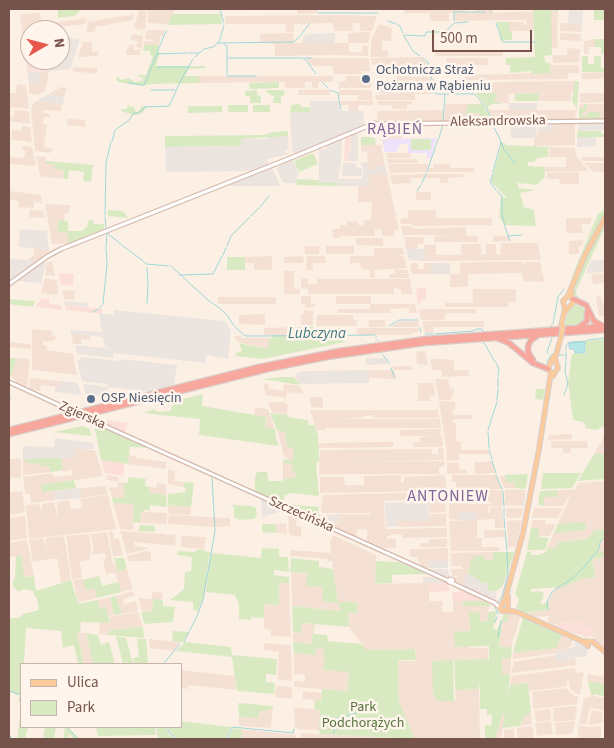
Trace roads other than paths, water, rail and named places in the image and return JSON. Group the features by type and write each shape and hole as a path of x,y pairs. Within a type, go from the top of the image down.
{"highway":[{"path":"569,302 586,305 596,322 605,326"},
{"path":"569,302 582,305 586,308 588,314 586,323 576,328"},
{"path":"9,430 281,362 356,348 605,326"},
{"path":"493,338 605,330"},
{"path":"543,334 531,340 528,352 534,361 552,367"},
{"path":"483,337 506,341 531,361 552,367"},
{"path":"9,434 291,364 425,341"}],"main road":[{"name":"Aleksandrowska","path":"9,284 52,253 373,125 376,128 378,125 390,124 605,121"},
{"path":"504,606 525,533 552,367 559,337 580,266 605,218"},
{"name":"Zgierska","path":"9,382 156,449"},
{"name":"Szczecińska","path":"156,449 605,652"}],"water":[{"path":"585,342 585,353 575,353 574,349 570,349 569,343"}],"waterway":[{"name":"Lubczyna","path":"220,9 224,23"},
{"path":"454,21 454,12 485,12"},
{"path":"318,13 378,13"},
{"path":"388,21 396,24"},
{"path":"404,35 425,36 426,32 445,32 454,23 468,22"},
{"path":"301,35 310,23"},
{"path":"496,23 499,31"},
{"name":"Lubczyna","path":"195,57 204,49 213,47 219,42 224,25"},
{"path":"398,25 403,33"},
{"path":"157,53 166,31"},
{"path":"499,32 503,42 536,43"},
{"path":"217,43 294,42 300,36"},
{"path":"404,36 413,51 420,56"},
{"path":"224,44 227,46 227,57"},
{"path":"128,83 144,85 157,54 188,53"},
{"name":"Lubczyna","path":"190,53 199,53"},
{"path":"227,74 227,58 302,58 306,60 316,74"},
{"path":"305,58 312,58"},
{"path":"423,58 428,62 431,75"},
{"name":"Lubczyna","path":"112,141 115,130 129,120 134,113 138,113 145,107 169,106 193,59"},
{"path":"157,67 188,67"},
{"path":"227,76 256,76"},
{"path":"431,76 436,94 474,94 478,98"},
{"path":"322,82 328,88"},
{"path":"151,90 175,90"},
{"path":"330,90 338,93 339,100"},
{"path":"443,121 445,95"},
{"path":"479,99 492,121"},
{"path":"339,101 341,110"},
{"path":"439,138 443,124"},
{"path":"492,124 504,150 515,163"},
{"path":"427,172 438,139"},
{"name":"Lubczyna","path":"105,215 106,163 111,142"},
{"path":"493,172 501,142"},
{"path":"422,183 426,174"},
{"path":"493,174 490,182 496,190"},
{"path":"417,191 421,185"},
{"path":"497,191 502,196 502,216 505,226"},
{"path":"260,207 269,196"},
{"path":"251,216 259,208"},
{"name":"Lubczyna","path":"105,217 106,229"},
{"path":"227,246 231,236 250,217"},
{"path":"505,227 510,241"},
{"name":"Lubczyna","path":"107,233 122,245"},
{"path":"106,247 107,234"},
{"path":"508,236 522,235"},
{"name":"Lubczyna","path":"123,246 142,260"},
{"path":"223,255 226,248"},
{"path":"106,249 107,263"},
{"path":"179,275 213,274 222,256"},
{"name":"Lubczyna","path":"142,260 146,264 169,266"},
{"path":"104,294 107,264"},
{"name":"Lubczyna","path":"171,266 227,315 234,326"},
{"path":"147,268 148,285"},
{"path":"147,303 148,286"},
{"path":"553,324 558,297 564,289"},
{"path":"103,304 104,295"},
{"path":"99,309 102,305"},
{"path":"93,312 97,310"},
{"name":"Lubczyna","path":"389,326 399,320 418,320"},
{"name":"Lubczyna","path":"235,327 245,336 258,336"},
{"name":"Lubczyna","path":"420,328 421,332"},
{"name":"Lubczyna","path":"435,334 473,331 477,329 482,329 483,332"},
{"name":"Lubczyna","path":"425,334 433,334"},
{"name":"Lubczyna","path":"259,336 375,335"},
{"path":"548,354 552,338"},
{"path":"566,350 566,345 570,342 605,338"},
{"name":"Lubczyna","path":"483,341 495,362"},
{"path":"566,352 566,362"},
{"name":"Lubczyna","path":"383,355 390,364"},
{"path":"547,362 551,355"},
{"path":"559,355 564,355"},
{"name":"Lubczyna","path":"496,363 499,369 498,376"},
{"path":"564,395 568,384 565,371 566,363"},
{"name":"Lubczyna","path":"391,368 395,378"},
{"name":"Lubczyna","path":"498,378 498,387"},
{"name":"Lubczyna","path":"497,400 498,389"},
{"name":"Lubczyna","path":"488,430 497,402"},
{"name":"Lubczyna","path":"488,432 489,448"},
{"name":"Lubczyna","path":"489,450 492,459"},
{"name":"Lubczyna","path":"492,461 496,473"},
{"name":"Lubczyna","path":"496,475 502,489"},
{"path":"212,478 215,530"},
{"name":"Lubczyna","path":"503,491 504,506"},
{"name":"Lubczyna","path":"504,509 504,516"},
{"name":"Lubczyna","path":"504,518 505,528"},
{"name":"Lubczyna","path":"505,530 507,550"},
{"path":"184,642 203,600 215,531"},
{"path":"548,610 547,602 552,592 574,577 584,567 599,549 600,542 605,537"},
{"name":"Lubczyna","path":"498,602 502,597 508,574 507,552"},
{"name":"Lubczyna","path":"495,607 498,614"},
{"path":"495,622 497,617"},
{"name":"Lubczyna","path":"498,637 501,621"},
{"path":"164,663 180,644"},
{"path":"9,691 20,695"},
{"path":"334,726 333,720 362,711"},
{"path":"334,733 334,726 369,727"},
{"path":"227,739 232,727 293,733 294,729"},
{"path":"68,728 78,739"},
{"path":"167,728 170,734 177,739"},
{"path":"9,734 12,739"}],"place":[{"name":"Ochotnicza Straż Pożarna w Rąbieniu","path":"366,79"},
{"name":"OSP Niesięcin","path":"91,399"}],"district":[{"name":"RĄBIEŃ","path":"395,130"},
{"name":"ANTONIEW","path":"448,497"}],"park label":[{"name":"Park Podchorążych","path":"363,716"}]}
